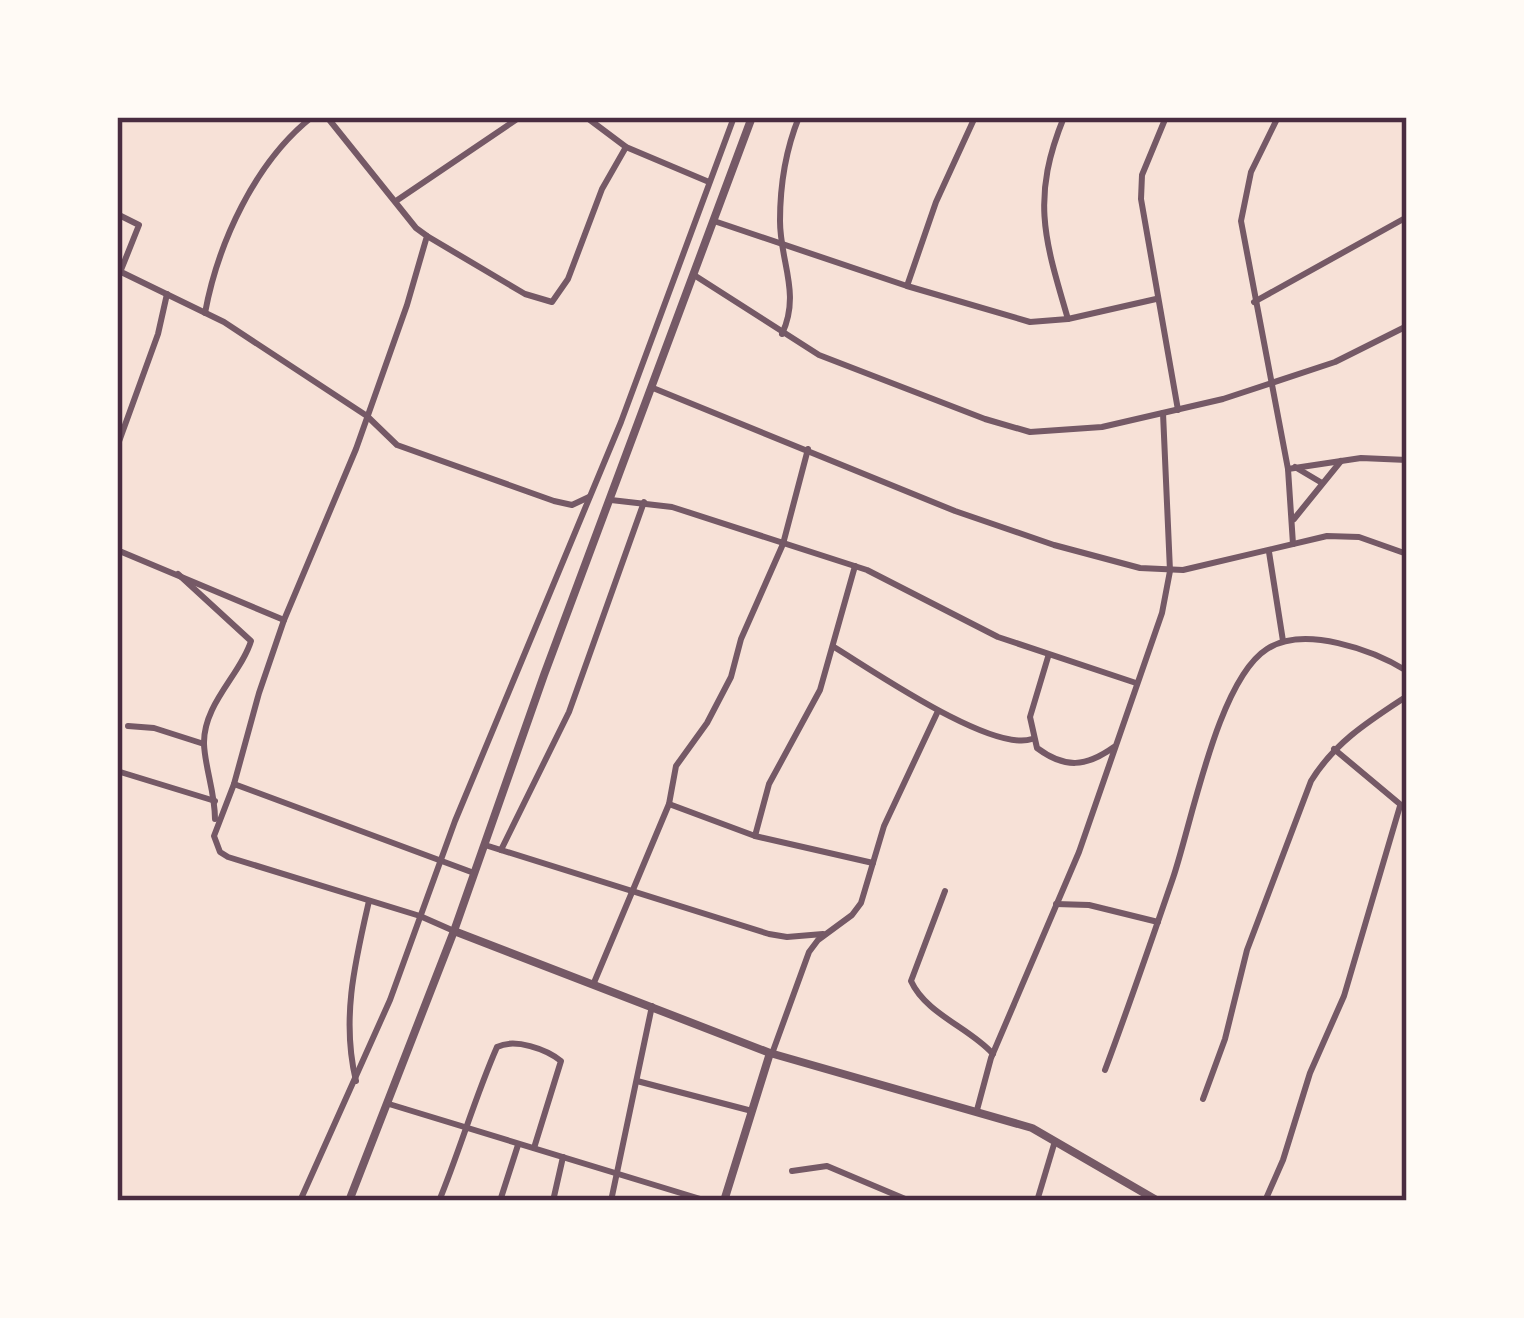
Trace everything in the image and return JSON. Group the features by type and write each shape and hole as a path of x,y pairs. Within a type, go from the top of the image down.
{"street":[{"path":"205,313 218,258 231,229 278,152 312,117"},
{"path":"327,117 416,228 525,294 552,302 568,279 602,189 626,147"},
{"path":"396,201 520,117"},
{"path":"586,117 626,147 709,182"},
{"path":"300,1201 357,1081 734,117"},
{"path":"350,1201 454,931 752,117"},
{"path":"782,334 792,298 780,225 790,138 799,117"},
{"path":"907,286 936,202 975,117"},
{"path":"1064,117 1045,172 1042,197 1046,236 1067,320"},
{"path":"1166,117 1142,176 1144,228 1178,410"},
{"path":"1278,117 1244,196 1242,235 1291,468 1293,544"},
{"path":"117,214 139,225 119,271 205,313 367,416 397,445 572,506 589,496"},
{"path":"1254,302 1407,217"},
{"path":"714,220 1030,322 1067,320 1156,298"},
{"path":"215,824 234,784 284,620 367,416 427,236"},
{"path":"694,275 782,334 838,363 1030,432 1082,430 1270,385 1335,362 1407,326"},
{"path":"117,447 158,334 167,294"},
{"path":"652,388 1000,527 1109,560 1170,572 1327,536 1359,537 1407,554"},
{"path":"977,1110 993,1054 1079,852 1162,613 1170,572 1162,413"},
{"path":"592,985 669,804 676,766 707,724 731,677 741,639 783,544 808,449"},
{"path":"1291,468 1375,457 1407,460"},
{"path":"1292,521 1341,461"},
{"path":"1291,468 1322,483"},
{"path":"611,500 644,502 721,521 855,566 892,581 963,622 1048,656 1136,683"},
{"path":"501,850 569,712 644,502"},
{"path":"117,550 284,620"},
{"path":"1269,552 1283,641"},
{"path":"755,836 769,784 820,690 855,566"},
{"path":"178,574 251,641 217,701 204,743 215,801 215,844 228,857 420,916 771,1052 977,1110 1055,1140 1158,1201"},
{"path":"1105,1070 1158,922 1222,718 1256,658 1283,641 1324,642 1363,649 1407,671"},
{"path":"834,647 938,711 1014,743 1032,739"},
{"path":"1048,656 1030,717 1032,739 1049,757 1076,764 1092,764 1116,746"},
{"path":"1203,1099 1226,1040 1247,950 1298,808 1334,749 1407,696"},
{"path":"724,1201 808,952 861,903 908,770 938,711"},
{"path":"128,726 154,728 204,743"},
{"path":"1265,1201 1310,1073 1344,996 1404,808 1334,749"},
{"path":"117,771 215,801"},
{"path":"234,784 474,873"},
{"path":"669,804 755,836 873,863"},
{"path":"485,845 769,934 787,938 827,933"},
{"path":"945,891 911,982 920,997 974,1033 993,1054"},
{"path":"357,1081 349,1045 349,994 369,901"},
{"path":"1056,904 1089,905 1158,922"},
{"path":"611,1201 652,1006"},
{"path":"439,1201 497,1046 506,1042 558,1057 561,1067 534,1148"},
{"path":"637,1081 752,1111"},
{"path":"388,1104 707,1201"},
{"path":"1037,1201 1055,1140"},
{"path":"500,1201 518,1145"},
{"path":"553,1201 563,1157"},
{"path":"792,1171 827,1166 910,1201"}]}
